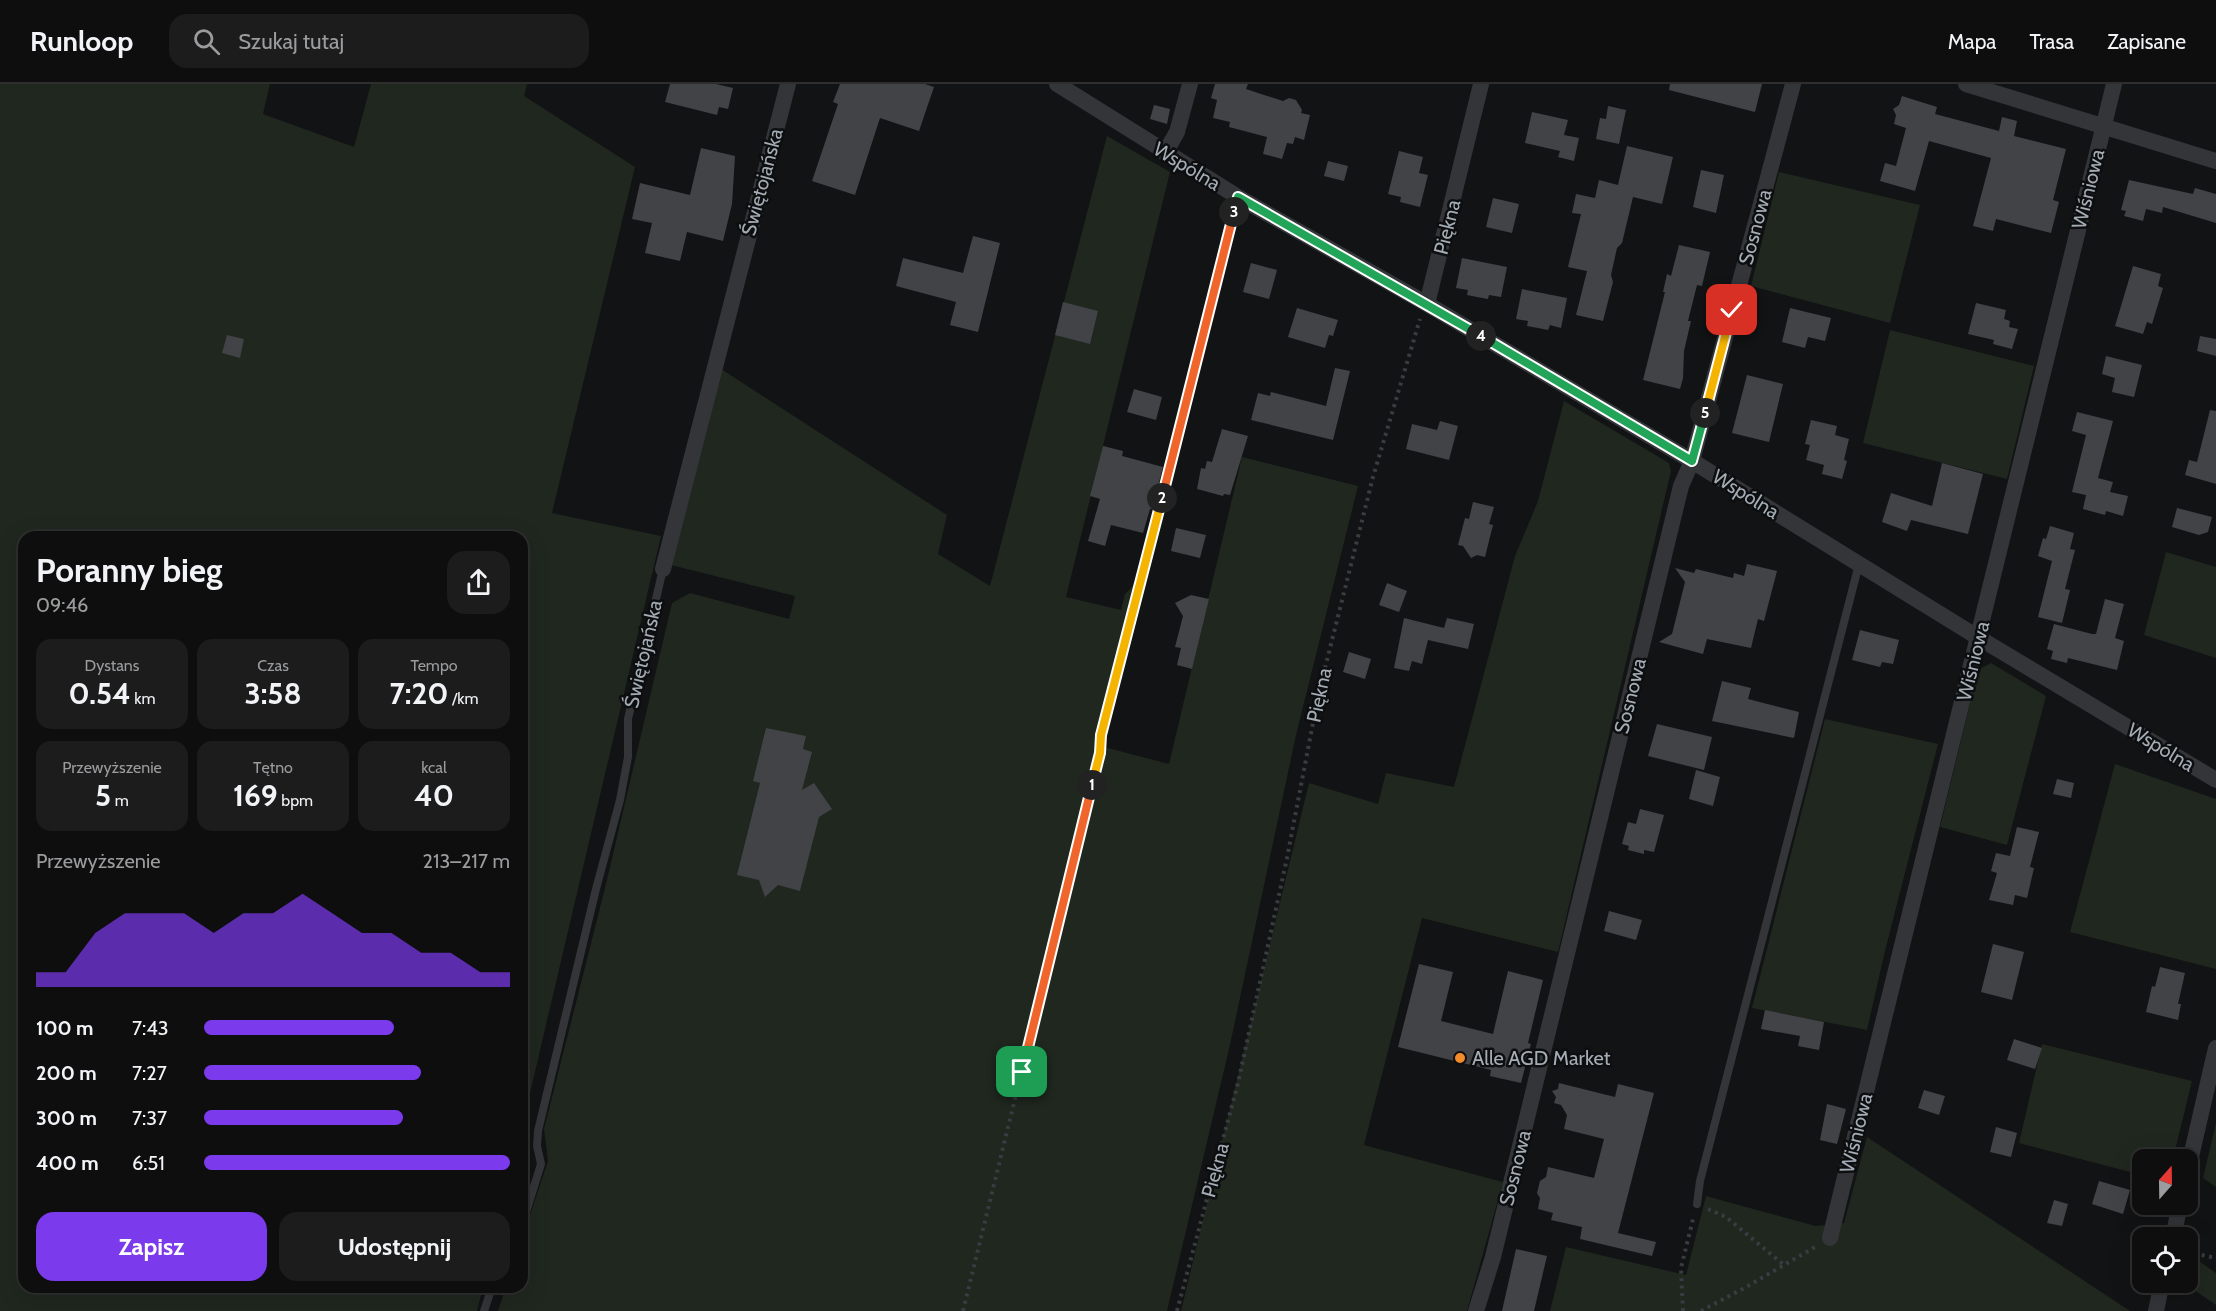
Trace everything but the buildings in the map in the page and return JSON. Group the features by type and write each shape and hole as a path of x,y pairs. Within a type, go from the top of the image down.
{"street":[{"name":"Świętojańska","path":"663,569 788,84"},
{"name":"Wspólna","path":"1057,84 1238,197 1427,304 1692,461 1979,638 2216,780"},
{"path":"1165,153 1177,132 1190,84"},
{"name":"Piękna","path":"1427,304 1481,84"},
{"name":"Sosnowa","path":"1476,1311 1493,1257 1519,1155 1681,486 1692,461 1793,84"},
{"path":"1966,84 2216,161"},
{"name":"Wiśniowa","path":"1830,1238 2114,84"},
{"path":"2193,1149 2216,1048"},
{"path":"2156,1311 2160,1293"}],"lane":[{"path":"1100,753 1101,735 1238,197"},
{"path":"1697,1204 1703,1170 1859,564"},
{"name":"Świętojańska","path":"528,1206 541,1164 537,1146 538,1131 596,889 620,800 628,757 628,719 663,569"},
{"path":"484,1311 490,1293"}],"path":[{"name":"Piękna","path":"1177,1311 1238,1083 1287,858 1319,692 1372,477 1415,331 1427,304"},
{"path":"963,1311 1100,753"},
{"path":"1683,1311 1681,1268 1697,1204 1726,1217 1784,1265"},
{"path":"1701,1311 1830,1238"},
{"path":"2198,1254 2216,1258"}],"shaded area":[{"path":"0,84 270,84 263,114 354,147 371,84 527,84 524,96 635,167 552,513 661,536 528,1101 528,531 18,531 18,1293 482,1293 477,1311 0,1311"},
{"path":"1107,136 1170,172 1066,597 1121,610 1125,594 1134,585 1094,747 1104,747 1169,764 1242,457 1358,486 1296,735 1230,1045 1167,1311 498,1311 504,1293 528,1293 528,1221 548,1161 544,1129 605,888 672,603 690,593 789,619 795,596 671,565 721,369 947,515 938,554 990,586"},
{"path":"1779,172 1920,205 1890,323 1751,286"},
{"path":"1890,330 2034,366 2007,479 1863,443"},
{"path":"1564,401 1669,463 1671,471 1558,952 1422,918 1364,1145 1503,1182 1467,1311 1181,1311 1309,783 1378,804 1386,773 1454,787 1515,556 1538,501"},
{"path":"2166,552 2216,567 2216,658 2144,635"},
{"path":"1991,663 2046,696 2007,845 1940,827 1978,670"},
{"path":"1825,719 1938,744 1867,1030 1752,1008"},
{"path":"2115,764 2216,799 2216,969 2070,932"},
{"path":"2042,1044 2192,1081 2175,1149 2132,1149 2132,1172 2019,1143"},
{"path":"2216,1123 2216,1187 2203,1178"},
{"path":"1867,1137 2130,1311 1550,1311 1566,1247 1686,1275 1706,1196 1816,1226 1844,1223"},
{"path":"2198,1261 2216,1273 2216,1305 2198,1293"}],"place":[{"name":"Alle AGD Market","path":"1460,1058"}],"route":[{"path":"1022,1072 1100,753 1101,735 1238,197 1427,304 1692,461 1732,310"}]}
